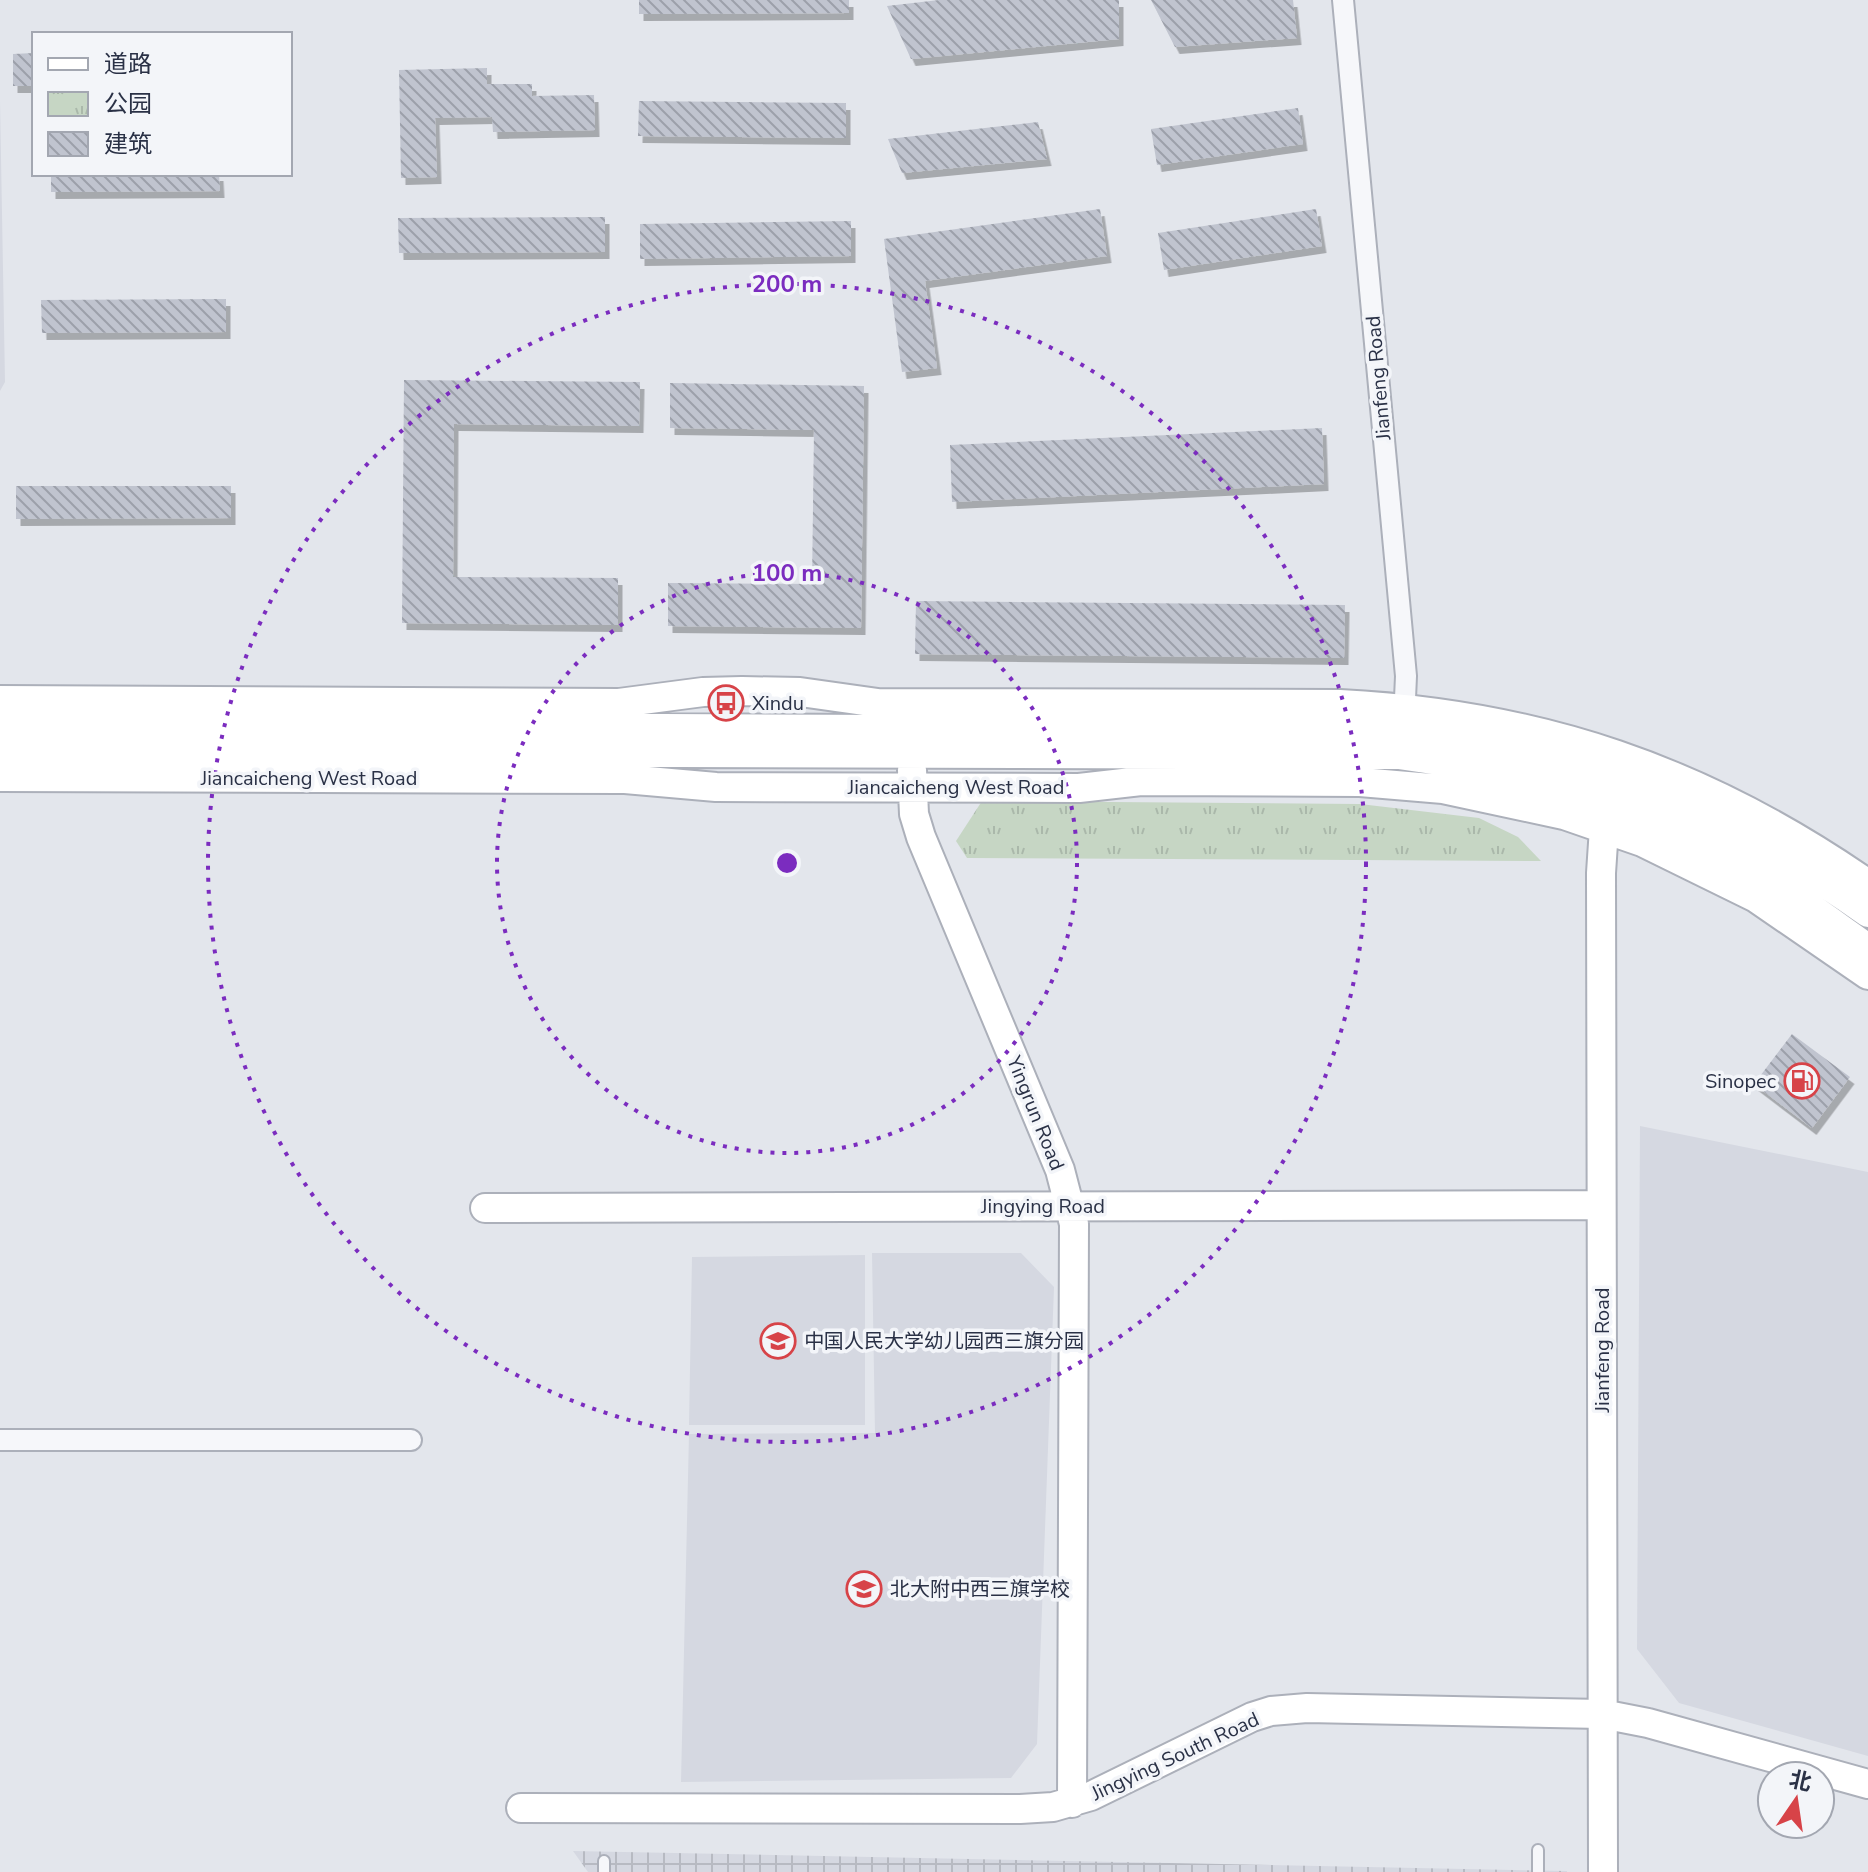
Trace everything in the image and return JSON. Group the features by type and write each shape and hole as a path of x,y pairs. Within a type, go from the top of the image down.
{"street":[{"name":"Jianfeng Road","path":"1343,0 1405,660 1403,732"},
{"name":"Jiancaicheng West Road","path":"0,700 619,703 703,692 742,691 819,694 878,703 1340,704 1470,766 1581,794 1680,832 1745,865 1868,948"},
{"name":"Jiancaicheng West Road","path":"0,751 1403,732 1472,717 1541,732 1649,765 1762,817 1868,884"},
{"name":"Jiancaicheng West Road","path":"0,725 912,741"},
{"name":"Jiancaicheng West Road","path":"1403,732 1519,754 1605,776 1646,791 1766,847 1868,913"},
{"name":"Yingrun Road","path":"912,741 914,814 921,837 1060,1170 1071,1206 1076,1241 1072,1803"},
{"path":"1470,766 1489,774 1542,807 1564,815"},
{"name":"Jiancaicheng West Road","path":"0,777 612,779 716,787 1079,788 1141,781 1360,782 1443,789 1564,815 1682,860 1756,898 1868,975"},
{"name":"Jianfeng Road","path":"1603,1872 1601,873 1604,828"},
{"name":"Jingying Road","path":"485,1208 1601,1205"},
{"path":"0,1440 411,1440"},
{"name":"Jingying South Road","path":"521,1808 1034,1809 1072,1803 1091,1796 1235,1725 1271,1711 1307,1708 1602,1714 1648,1723 1868,1784"}],"lane":[{"path":"1538,1850 1538,1872"}],"shaded area":[{"path":"0,101 5,382 0,391"},
{"path":"1640,1126 1868,1172 1868,1756 1679,1703 1637,1649"},
{"name":"北大附中西三旗学校","path":"872,1253 1021,1253 1054,1287 1037,1744 1011,1778 681,1782 689,1434 875,1433"},
{"name":"中国人民大学幼儿园西三旗分园","path":"865,1255 865,1425 689,1425 692,1257"},
{"path":"573,1851 1567,1871 1567,1872 588,1872"}],"green space":[{"path":"982,801 1360,804 1479,818 1518,837 1541,861 967,858 956,841"}],"building":[{"path":"639,0 849,0 849,13 639,14"},
{"path":"939,0 1119,0 1119,39 911,59 887,6"},
{"path":"1151,0 1293,0 1297,38 1175,47"},
{"path":"32,53 32,86 13,86 13,54"},
{"path":"487,68 487,84 532,84 532,96 594,95 595,130 493,132 492,117 435,118 437,177 401,178 399,70"},
{"path":"639,101 846,103 846,138 638,136"},
{"path":"1298,108 1303,144 1157,165 1151,129"},
{"path":"1038,122 1047,159 902,173 888,139"},
{"path":"51,176 219,176 220,191 51,192"},
{"path":"1100,209 1107,256 925,281 937,368 902,372 884,239"},
{"path":"1316,209 1322,246 1164,270 1158,233"},
{"path":"605,217 605,252 399,253 398,218"},
{"path":"851,221 851,256 640,259 640,224"},
{"path":"226,299 226,332 42,333 41,300"},
{"path":"404,380 640,382 639,426 454,424 453,577 618,578 618,625 402,623"},
{"path":"670,383 864,386 861,628 668,626 668,583 812,584 814,430 670,428"},
{"path":"1322,428 1324,484 952,502 950,445"},
{"path":"16,486 231,486 231,518 16,519"},
{"path":"916,601 1345,605 1344,658 915,654"},
{"name":"Sinopec","path":"1792,1034 1850,1077 1812,1128 1754,1084"}],"place":[{"name":"Xindu","path":"726,703"},
{"name":"Sinopec","path":"1802,1081"},
{"name":"中国人民大学幼儿园西三旗分园","path":"778,1341"},
{"name":"北大附中西三旗学校","path":"864,1589"}]}
